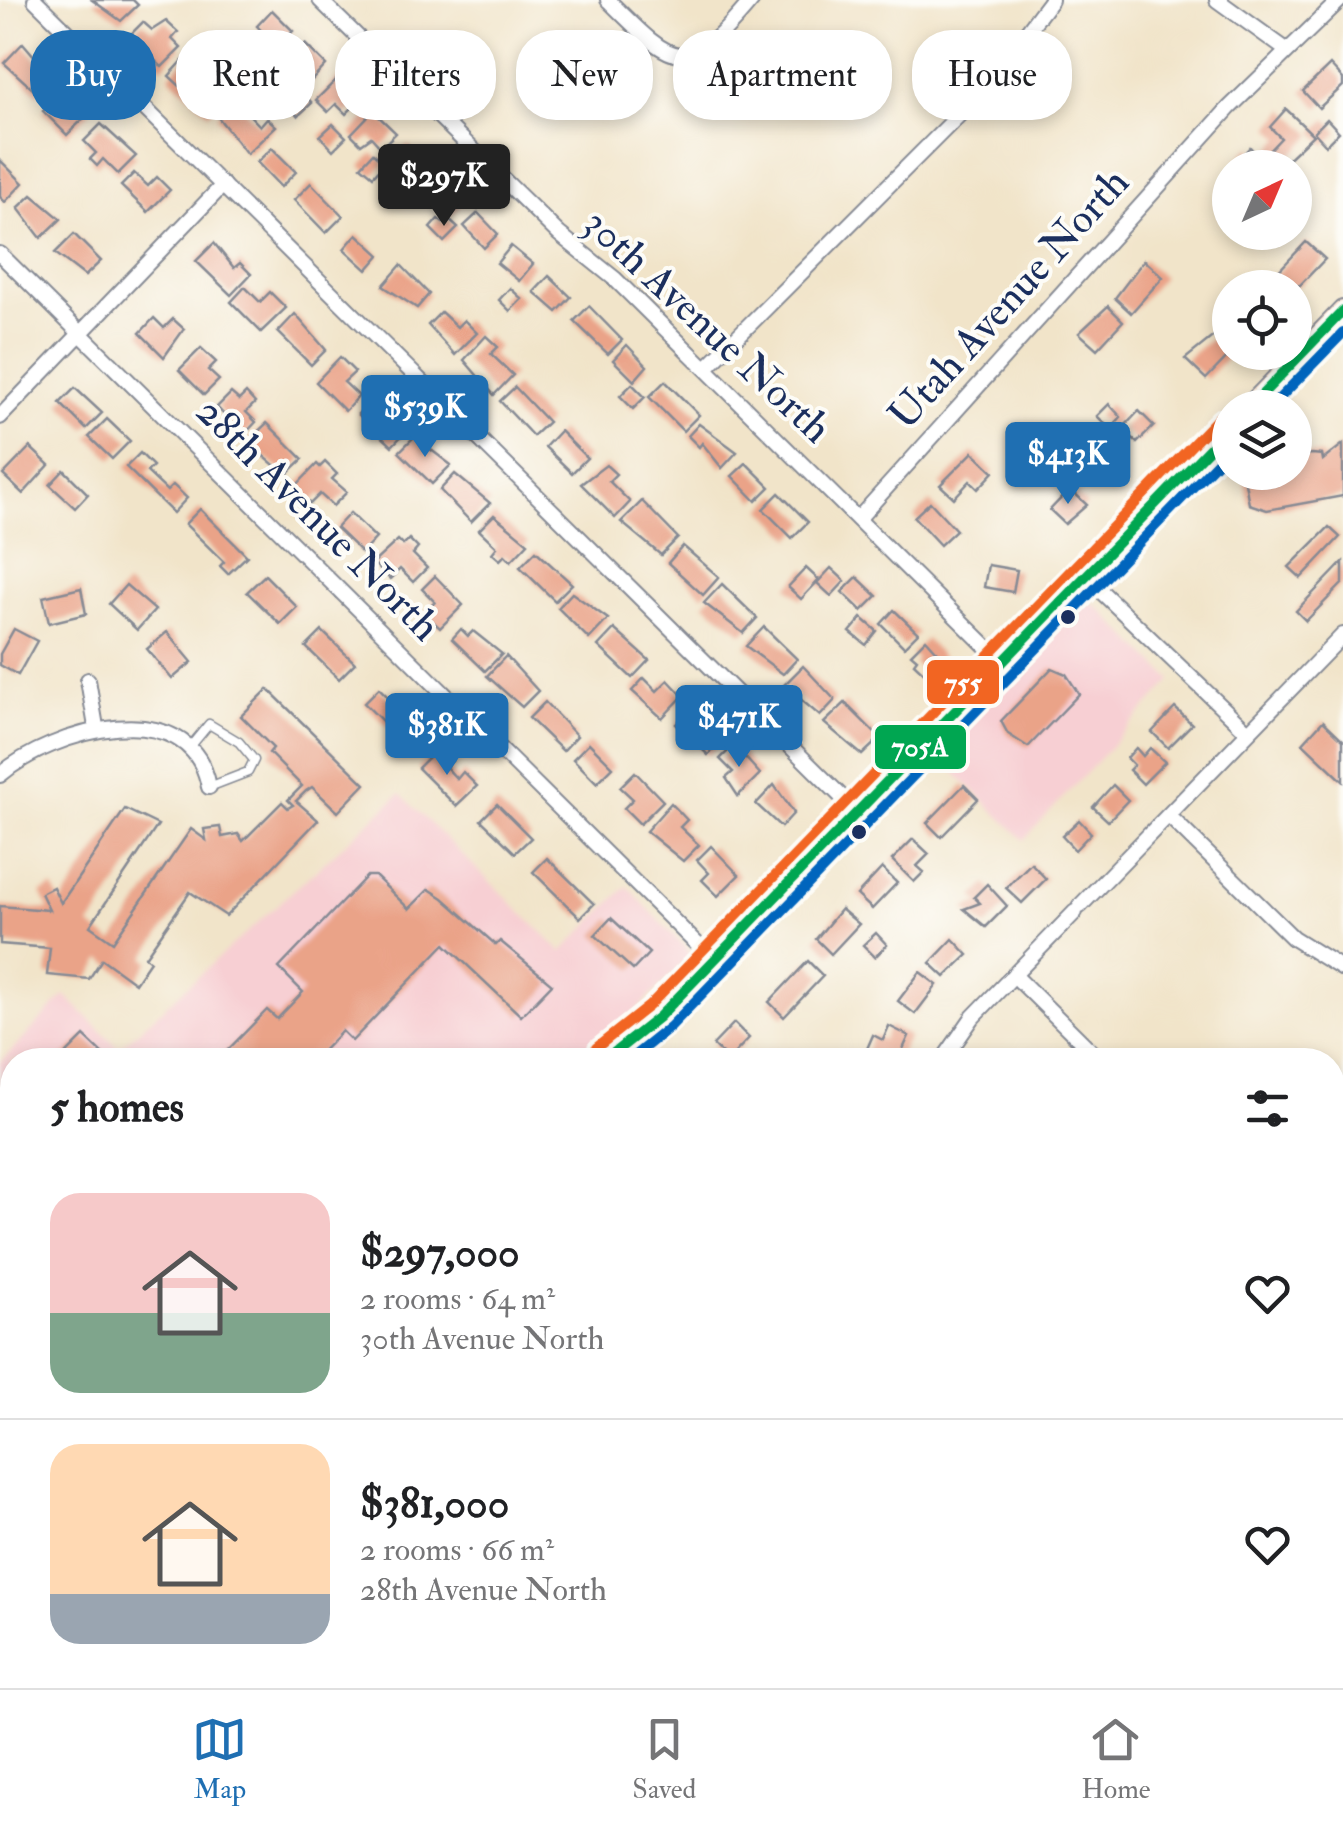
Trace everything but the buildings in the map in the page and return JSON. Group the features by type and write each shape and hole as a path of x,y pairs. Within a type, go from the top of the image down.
{"main road":[{"path":"1266,390 1343,311"},
{"path":"627,1048 1212,447"}],"street":[{"path":"35,0 858,813"},
{"name":"30th Avenue North","path":"320,0 558,234 599,262 1003,662"},
{"path":"608,0 650,42 678,56 692,56 718,41 752,0"},
{"path":"706,368 980,94 1051,0"},
{"path":"1217,0 1285,49"},
{"name":"Utah Avenue North","path":"858,519 1285,49 1340,0"},
{"path":"0,418 223,185"},
{"name":"28th Avenue North","path":"0,254 714,960"},
{"path":"1086,577 1248,732"},
{"path":"951,1048 973,1017 1343,634"},
{"path":"88,680 96,727"},
{"path":"0,775 51,741 96,727 156,732 190,746 205,766 208,786"},
{"path":"1168,816 1292,938 1343,968"},
{"path":"1014,976 1088,1048"}],"lane":[{"path":"190,746 209,724 239,742 254,760 248,772 208,786"}],"shaded area":[{"path":"1081,603 1095,604 1172,680 1024,840 937,755"},
{"path":"400,794 562,952 627,886 692,955 599,1048 119,1048"},
{"path":"65,995 119,1048 14,1048"}],"transit line":[{"name":"705A","path":"1266,390 1343,311"},
{"path":"1288,390 1343,333"},
{"name":"755","path":"596,1048 649,1006 1212,424"},
{"name":"705A","path":"620,1048 659,1017 1212,446"},
{"path":"644,1048 670,1027 1212,468"}]}
